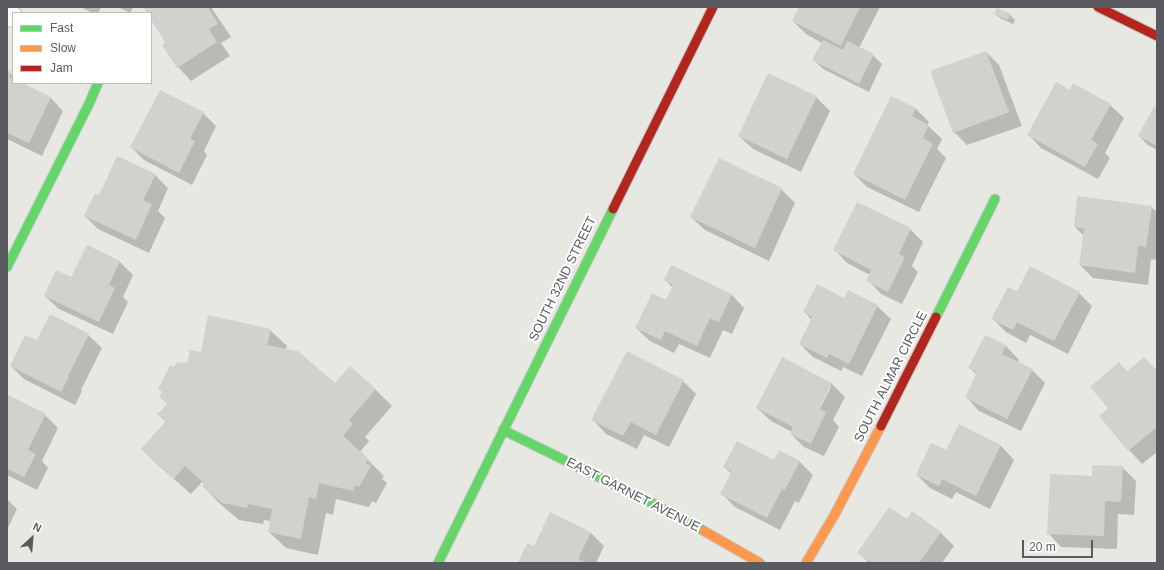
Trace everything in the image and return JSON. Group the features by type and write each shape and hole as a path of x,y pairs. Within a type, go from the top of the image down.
{"street":[{"name":"SOUTH 32ND STREET","path":"438,563 713,7"},
{"path":"1098,7 1157,36"},
{"path":"7,266 89,104 98,84"},
{"name":"SOUTH ALMAR CIRCLE","path":"806,563 835,514 878,432 995,199"},
{"name":"EAST GARNET AVENUE","path":"503,430 666,510 760,563"}],"building":[{"path":"143,7 208,7 218,24 209,29 217,42 177,68 162,45 165,42 152,22 152,12 146,12"},
{"path":"799,7 860,7 841,46 792,21"},
{"path":"997,8 1011,14 1008,20 994,14"},
{"path":"823,40 843,50 847,41 874,54 859,84 812,60"},
{"path":"986,51 1009,112 953,133 930,71"},
{"path":"7,70 11,72 9,77 12,78 12,84 24,84 51,97 29,143 7,133"},
{"path":"768,73 817,96 787,159 738,136"},
{"path":"1056,82 1070,90 1073,83 1111,104 1091,140 1098,144 1085,167 1027,135"},
{"path":"160,90 204,112 190,139 195,141 179,173 130,147"},
{"path":"891,96 916,108 912,116 929,125 923,138 933,144 905,200 853,174"},
{"path":"1154,106 1157,108 1157,146 1138,136"},
{"path":"117,156 156,174 143,200 152,204 136,240 84,216 95,193 99,195"},
{"path":"719,158 782,188 755,248 690,217"},
{"path":"1077,196 1152,206 1146,247 1138,246 1135,273 1079,265 1084,229 1074,227"},
{"path":"857,202 911,228 899,254 905,257 888,292 866,281 871,270 833,250"},
{"path":"87,245 120,261 109,285 115,288 99,322 44,296 56,270 71,277"},
{"path":"671,265 732,294 719,322 710,318 697,346 665,331 661,340 635,328 652,293 666,300 673,285 664,280"},
{"path":"1030,266 1080,292 1054,341 1017,322 1013,330 991,319 1008,287 1017,291"},
{"path":"817,284 844,298 848,290 878,305 849,364 829,354 827,358 799,344 812,317 803,312"},
{"path":"50,314 89,334 61,392 10,366 25,335 37,340"},
{"path":"208,315 271,329 267,345 298,351 335,383 350,366 376,389 349,420 353,424 343,436 369,459 365,463 371,466 359,487 355,485 353,491 319,483 316,499 309,497 301,539 268,532 272,509 248,504 247,508 222,503 202,486 204,483 185,466 174,479 141,449 166,421 157,414 167,404 159,397 162,391 158,389 170,365 174,367 177,362 187,363 190,351 187,349 201,352"},
{"path":"985,335 1006,345 1002,354 1033,369 1007,419 965,398 977,372 968,368"},
{"path":"627,351 684,380 656,435 631,422 623,436 591,420"},
{"path":"782,357 832,383 819,409 826,412 811,444 790,434 793,427 756,408"},
{"path":"1144,357 1157,372 1157,427 1128,451 1099,416 1108,408 1090,387 1119,362 1127,371"},
{"path":"7,394 46,414 28,450 36,454 24,477 7,469"},
{"path":"959,424 1001,445 976,496 942,479 939,486 916,475 931,443 946,450"},
{"path":"737,441 774,460 779,450 800,461 785,490 782,489 767,518 720,494 732,471 723,467"},
{"path":"1092,465 1123,466 1121,502 1105,501 1104,536 1047,534 1050,474 1092,476"},
{"path":"889,507 907,519 912,511 941,532 919,563 872,563 857,553"},
{"path":"550,512 591,532 578,559 587,563 518,563 527,543 534,546"}],"traffic: fast":[{"path":"7,267 98,84"},
{"path":"936,317 995,199"},
{"path":"438,563 613,209"},
{"path":"503,430 666,510 704,531"}],"traffic: slow":[{"path":"806,563 835,514 881,426"},
{"path":"704,531 760,563"}],"traffic: jam":[{"path":"613,209 713,7"},
{"path":"1098,7 1157,36"},
{"path":"881,426 936,317"}]}
